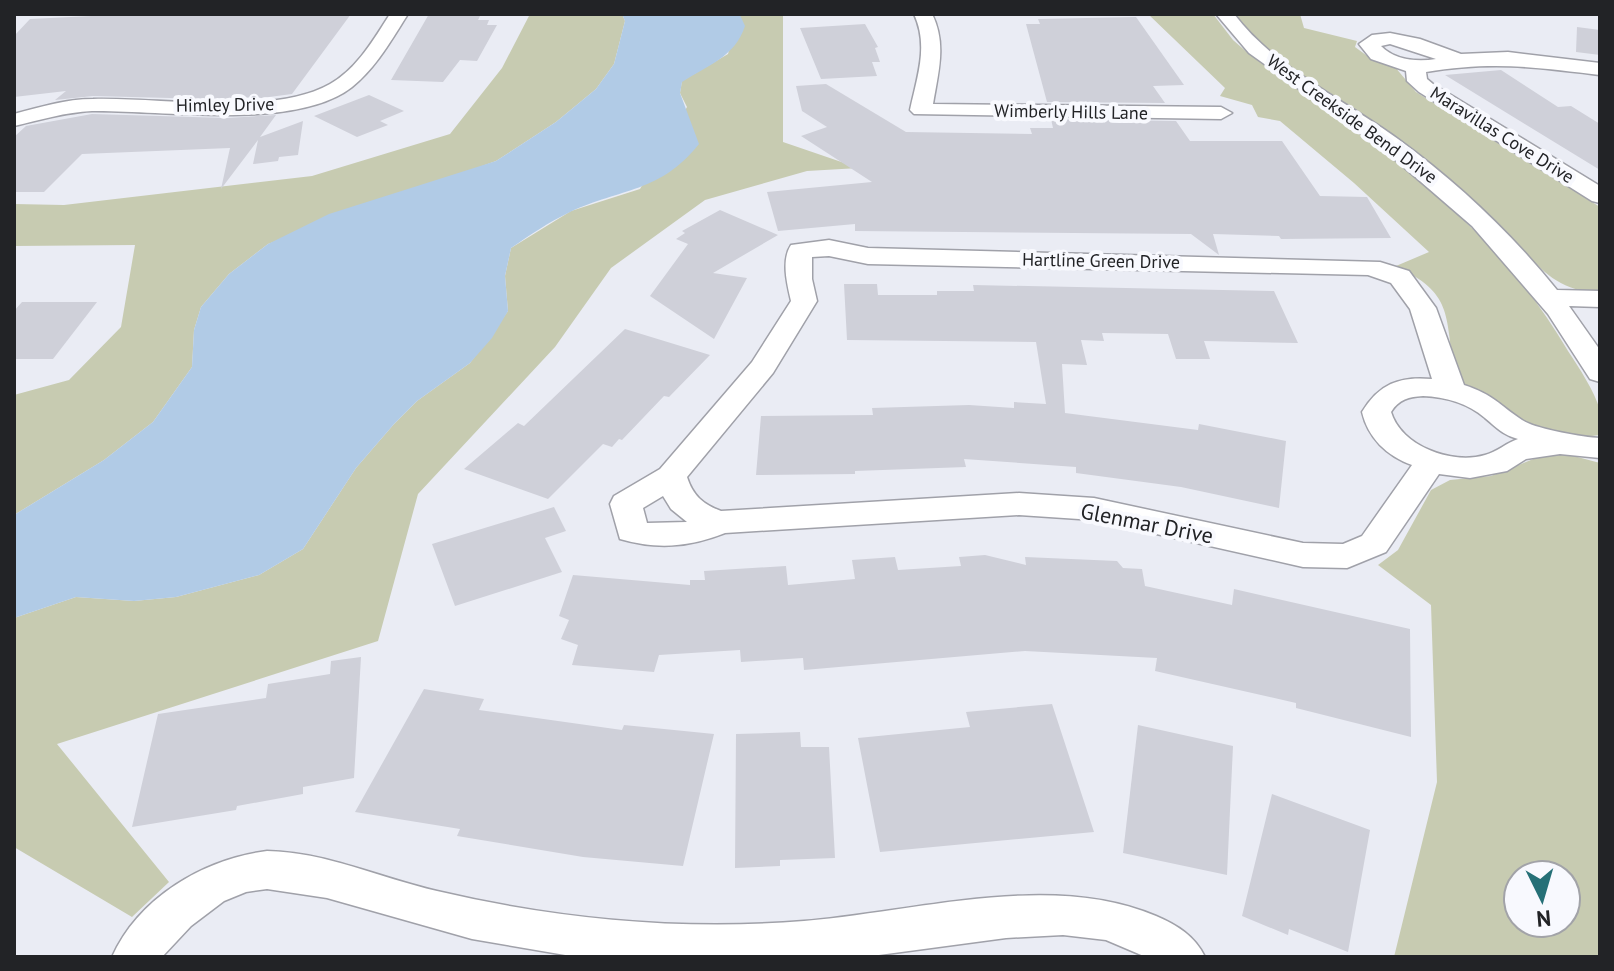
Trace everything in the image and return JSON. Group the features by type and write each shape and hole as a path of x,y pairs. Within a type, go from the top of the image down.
{"street":[{"name":"Himley Drive","path":"14,120 62,108 91,105 264,106 317,97 347,81 399,14"},
{"name":"Wimberly Hills Lane","path":"923,14 931,35 932,50 921,110 1221,113"},
{"name":"West Creekside Bend Drive","path":"1225,14 1257,49 1432,176 1476,215 1550,298 1600,373"},
{"path":"1458,60 1400,40 1378,39 1369,44 1378,55 1415,68 1458,60 1508,58 1600,69"},
{"name":"Maravillas Cove Drive","path":"1415,68 1417,81 1426,88 1600,196"},
{"name":"Hartline Green Drive","path":"671,476 763,367 804,301 799,279 800,250 829,248 868,256 1371,267 1400,277 1423,308 1451,391"},
{"path":"1550,298 1600,299"},
{"path":"1557,443 1546,448 1519,449 1508,460 1493,467 1453,468 1431,462 1391,440 1379,426 1376,413 1380,402 1399,391 1428,388 1451,391 1488,406 1513,428 1544,435 1557,443 1600,448"},
{"name":"Glenmar Drive","path":"721,522 699,532 665,537 632,531 626,504 671,476 675,493 696,516 721,522 1019,504 1094,509 1303,555 1347,556 1374,544 1431,462"},
{"path":"135,957 175,910 210,887 239,875 267,870 297,873 453,915 547,932 649,942 731,946 831,940 1043,914 1067,914 1130,926 1182,957"}],"green space":[{"path":"530,14 622,14 625,21 614,64 596,89 556,122 496,161 268,244 229,274 201,307 194,330 192,367 153,422 104,460 14,515 14,395 69,380 121,327 135,245 14,246 14,204 64,205 312,176 450,134 502,68"},
{"path":"739,14 783,14 783,142 859,168 807,171 705,200 611,268 555,347 418,494 378,641 57,744 169,882 132,917 14,847 14,618 76,597 134,601 176,597 259,575 303,549 356,468 417,401 470,363 508,311 505,276 511,248 571,211 640,189 687,107 680,93 682,81 728,54"},
{"path":"1148,14 1213,14 1233,40 1249,54 1383,152 1465,221 1537,303 1577,365 1600,410 1600,435 1562,434 1525,422 1491,403 1460,380 1454,370 1447,319 1437,296 1428,286 1396,266 1429,252 1280,121 1258,117 1252,105 1220,96 1225,88"},
{"path":"1236,14 1300,14 1304,28 1357,41 1355,47 1370,58 1395,67 1416,92 1600,207 1600,293 1582,291 1555,280 1438,171 1353,108 1279,60 1248,31"},
{"path":"1546,454 1570,455 1600,463 1600,957 1394,957 1437,782 1431,605 1378,565 1398,550 1431,490 1450,480 1491,476"}],"water":[{"path":"622,14 740,15 745,26 735,45 720,59 682,82 680,93 699,144 670,172 654,181 570,212 511,248 505,276 508,311 492,338 470,363 417,401 394,424 356,468 303,549 259,575 176,597 134,601 76,597 14,618 14,515 104,460 153,422 192,367 194,330 201,307 229,274 268,244 329,214 496,161 556,122 596,89 614,64 625,21"}],"building":[{"path":"132,14 351,14 292,94 247,100 93,96 55,100 66,91 14,97 14,36 30,19"},
{"path":"429,14 481,14 478,20 489,20 487,25 497,25 477,61 460,60 443,82 391,80"},
{"path":"1136,17 1184,85 1153,86 1165,103 1047,102 1026,24 1040,24 1038,19"},
{"path":"865,24 878,47 875,48 880,62 872,62 877,76 821,79 800,28"},
{"path":"1577,27 1600,30 1600,55 1576,52"},
{"path":"1501,70 1558,107 1571,106 1600,124 1600,170 1445,75"},
{"path":"826,84 906,132 1032,134 1030,128 1053,128 1051,119 1176,121 1190,141 1282,141 1320,196 1367,197 1391,238 1281,239 1279,236 1213,234 1219,255 1191,234 855,231 855,224 778,231 767,192 872,182 801,136 827,127 802,111 796,86"},
{"path":"369,95 404,111 380,121 388,125 357,137 314,116"},
{"path":"92,114 227,118 276,115 260,137 303,121 298,155 253,164 258,140 221,189 230,148 82,154 44,192 14,192 14,137 26,126"},
{"path":"720,210 778,235 713,273 747,278 714,339 650,296 688,244 676,239 685,233 682,231"},
{"path":"844,284 877,284 878,295 937,295 937,291 974,291 973,285 1274,291 1298,343 1204,341 1210,359 1176,359 1168,334 1102,333 1104,341 1081,340 1087,365 1062,364 1065,413 1198,430 1199,424 1286,441 1279,508 1181,487 1076,473 1076,467 964,459 966,467 855,471 855,474 756,475 761,416 873,415 872,408 969,405 1014,408 1014,402 1046,404 1036,342 847,340"},
{"path":"22,302 97,302 53,359 14,359 14,311"},
{"path":"625,329 710,355 669,397 664,396 622,440 619,439 612,447 603,444 548,499 464,469 518,423 524,426"},
{"path":"554,507 566,531 545,538 562,572 455,606 432,544"},
{"path":"985,555 1026,565 1025,557 1117,561 1123,568 1142,569 1145,586 1232,605 1234,589 1410,629 1411,737 1296,708 1296,703 1155,671 1157,658 1025,651 804,670 803,658 741,662 740,650 659,655 654,672 572,665 578,645 561,639 569,620 559,616 573,575 690,585 690,580 705,580 704,571 786,566 788,585 855,579 852,560 895,557 898,570 961,566 959,557"},
{"path":"361,657 354,778 303,787 303,794 237,806 236,810 132,827 158,714 266,698 268,684 330,674 331,661"},
{"path":"424,689 484,699 479,710 622,730 624,725 714,734 683,866 583,857 457,836 460,829 355,812"},
{"path":"1052,704 1094,832 880,852 858,738 970,727 966,712"},
{"path":"1138,725 1233,746 1227,875 1123,853"},
{"path":"800,732 801,747 829,747 835,858 780,860 780,866 735,868 736,734"},
{"path":"1272,794 1370,830 1348,952 1289,929 1288,935 1242,916"}]}
